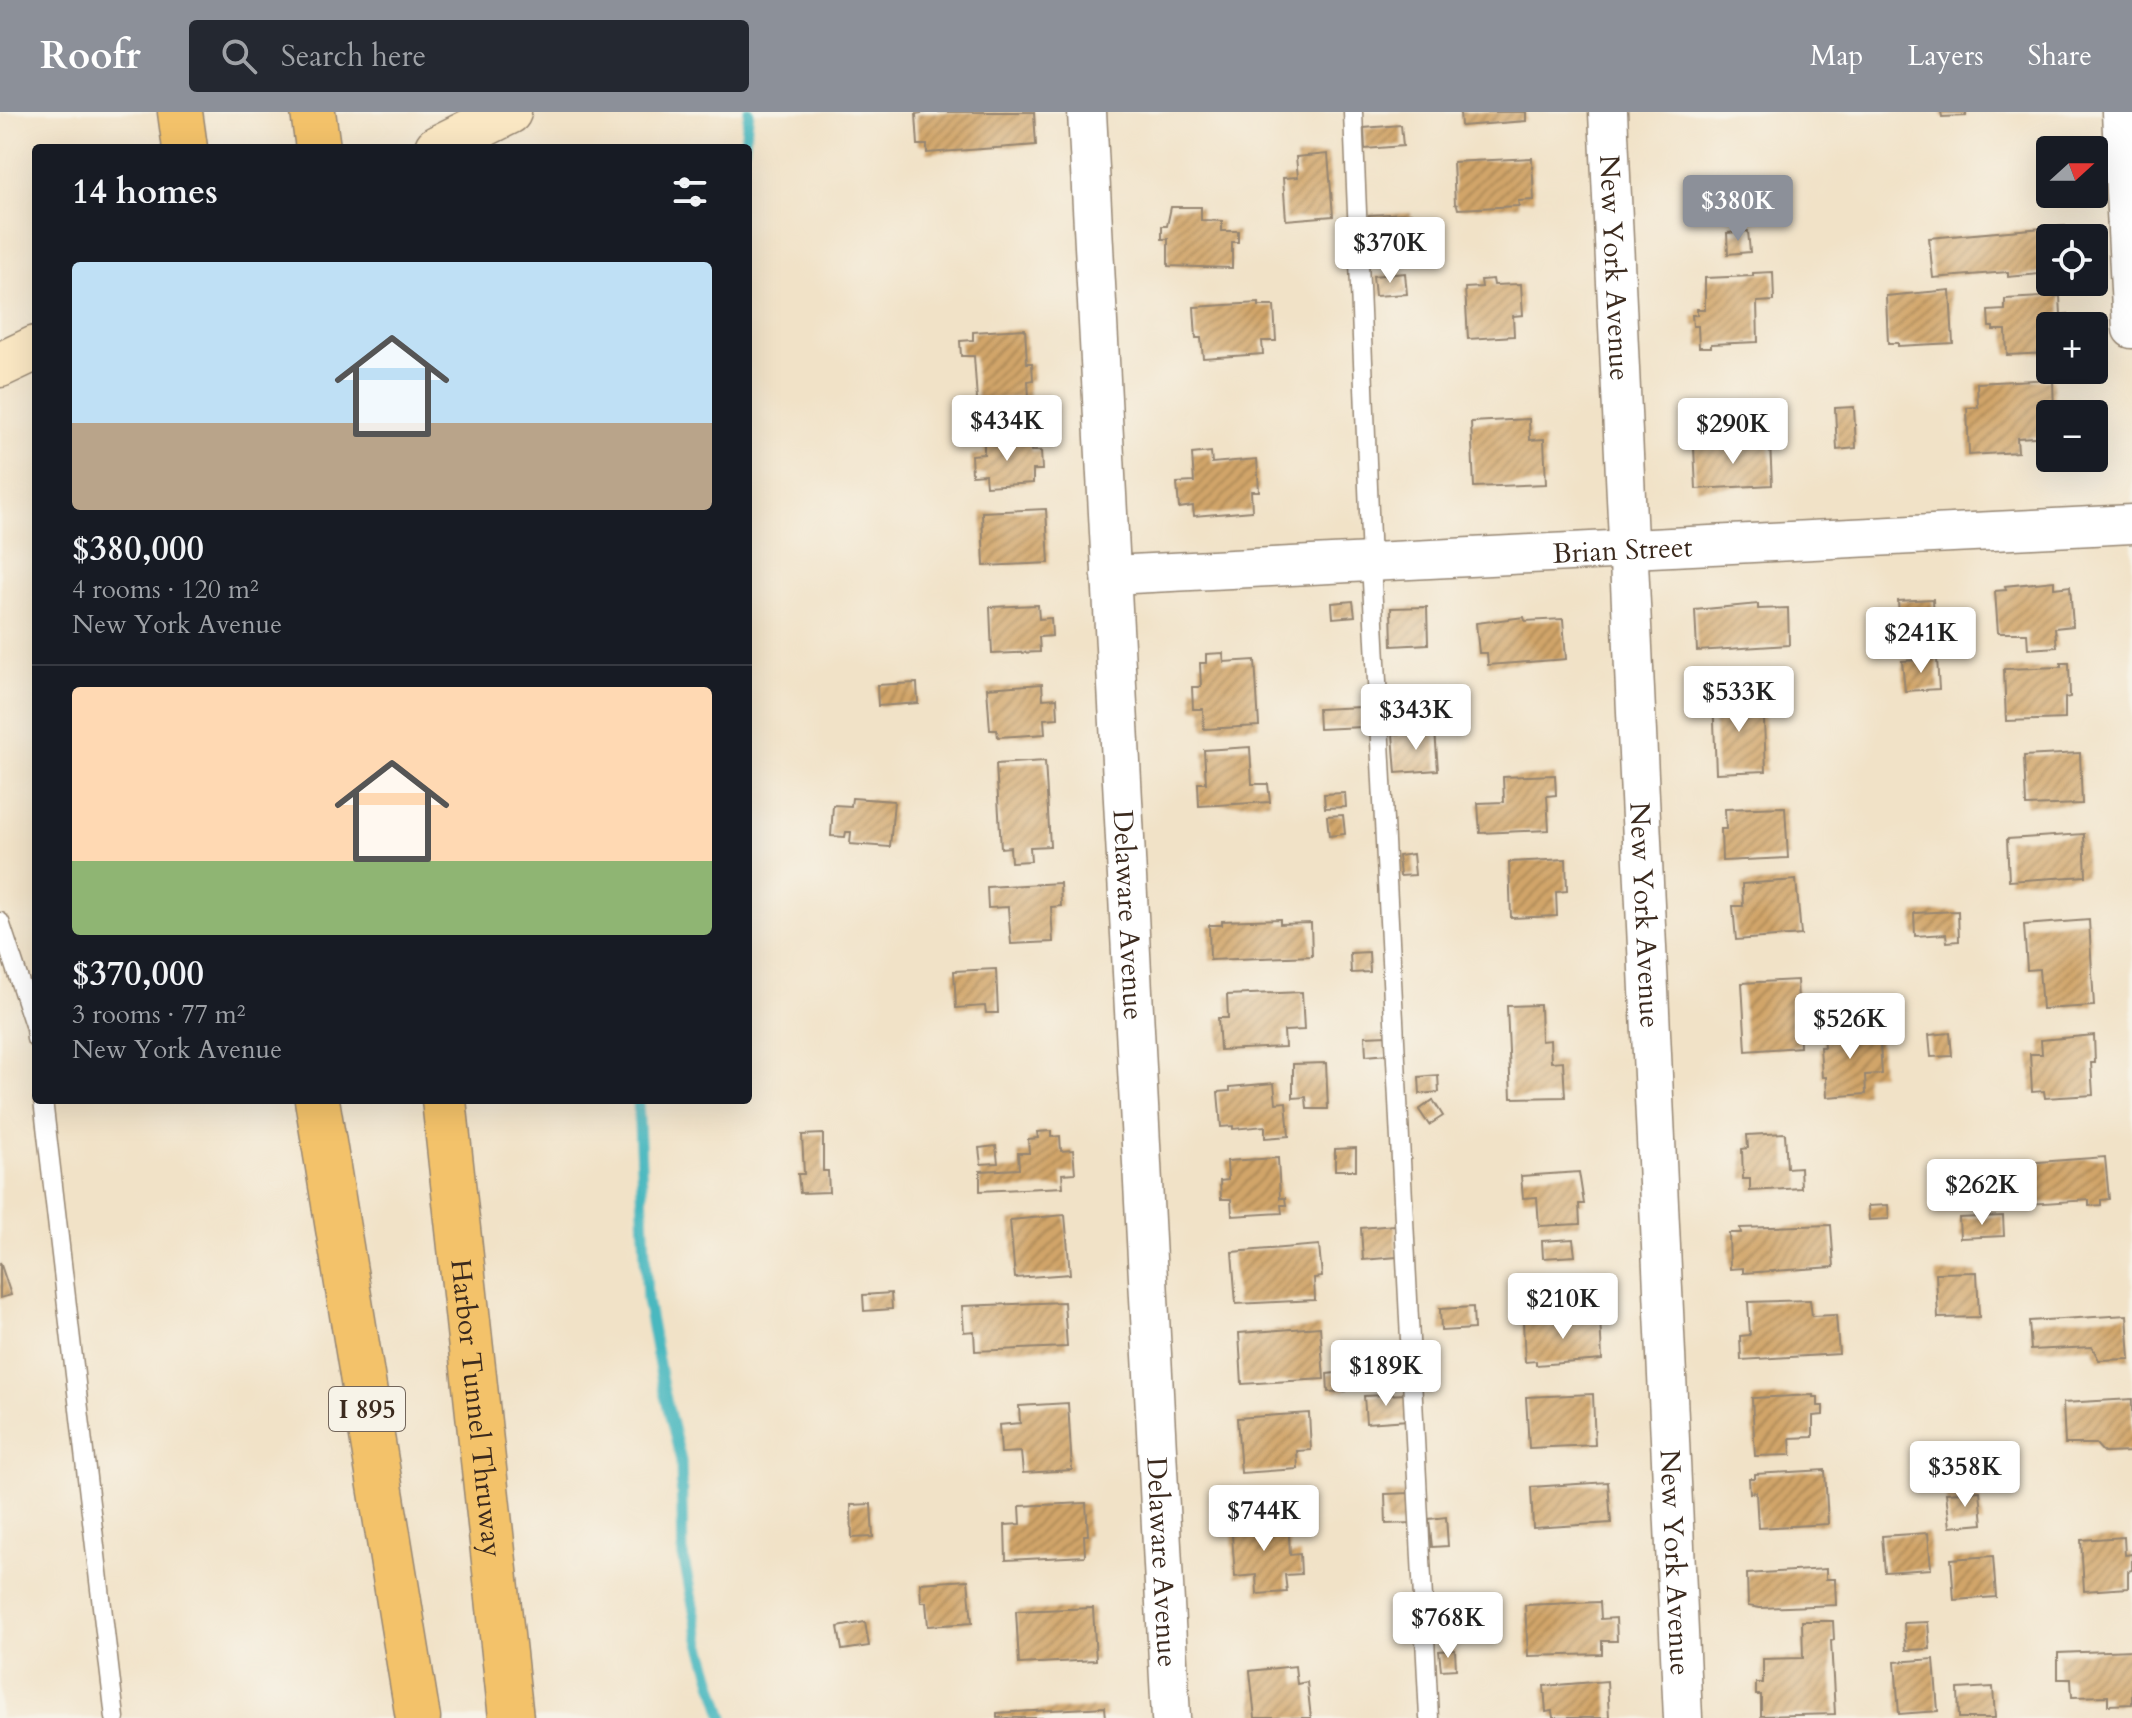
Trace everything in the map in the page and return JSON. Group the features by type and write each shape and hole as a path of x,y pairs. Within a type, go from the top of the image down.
{"highway":[{"path":"313,112 317,144"},
{"name":"I 895","path":"318,1104 418,1718"},
{"name":"Harbor Tunnel Thruway","path":"444,1104 511,1718"}],"main road":[{"path":"445,144 509,112"},
{"path":"0,365 32,350"}],"street":[{"name":"Delaware Avenue","path":"1087,112 1171,1718"},
{"name":"New York Avenue","path":"1608,112 1683,1718"},
{"path":"2121,112 2132,329"},
{"name":"Brian Street","path":"1111,575 2132,524"}],"lane":[{"path":"1353,112 1371,562 1429,1718"},
{"path":"0,922 32,1019"},
{"path":"43,1104 115,1718"}],"building":[{"path":"1034,112 1036,145 927,153 927,145 918,145 916,114"},
{"path":"1460,112 1526,112 1526,121 1461,126"},
{"path":"1941,112 1966,112 1966,116 1942,117"},
{"path":"1401,125 1403,146 1365,149 1364,128"},
{"path":"1328,154 1333,216 1286,220 1283,178 1298,177 1296,157"},
{"path":"1532,158 1534,200 1518,201 1519,206 1458,209 1455,204 1453,162"},
{"path":"1171,207 1201,207 1201,220 1222,221 1222,231 1238,231 1238,242 1232,242 1232,268 1168,266 1168,239 1162,239 1162,226 1167,226"},
{"path":"1411,213 1412,241 1371,243 1369,215"},
{"path":"2036,229 2036,274 2008,277 2008,272 1933,278 1929,238"},
{"path":"1748,231 1750,252 1728,254 1727,233"},
{"path":"1773,272 1774,301 1757,302 1758,342 1699,347 1698,326 1693,326 1692,315 1697,315 1697,309 1705,309 1705,278"},
{"path":"1405,273 1407,294 1375,296 1373,276"},
{"path":"1493,279 1494,285 1521,284 1523,315 1513,316 1514,336 1468,339 1465,288 1482,287 1481,280"},
{"path":"1950,290 1953,343 1898,346 1898,343 1888,343 1886,296"},
{"path":"2060,296 2061,312 2036,312 2036,354 2007,355 2006,330 1989,327 1988,311 2005,310 2005,299"},
{"path":"1259,303 1259,306 1274,306 1276,341 1262,341 1263,354 1203,358 1201,338 1196,338 1194,307"},
{"path":"1025,329 1027,363 1032,363 1033,380 1028,381 1029,397 977,400 974,356 961,356 960,341 973,340 973,332"},
{"path":"2036,380 2036,384 2053,384 2054,400 2036,400 2036,437 2017,438 2018,452 1969,455 1967,408 1978,407 1977,383"},
{"path":"1761,407 1761,423 1742,424 1742,408"},
{"path":"1854,407 1856,448 1837,450 1835,408"},
{"path":"1529,419 1530,440 1544,439 1546,484 1474,487 1471,422"},
{"path":"1030,440 1031,451 1041,451 1042,470 1033,470 1033,483 986,486 985,474 972,475 971,455 984,454 984,442"},
{"path":"1770,443 1772,485 1696,489 1694,447"},
{"path":"1211,452 1212,463 1257,459 1259,491 1251,491 1252,511 1194,516 1193,506 1179,508 1177,483 1194,482 1192,454"},
{"path":"1046,509 1049,563 984,566 982,512"},
{"path":"2054,581 2054,588 2070,586 2073,626 2055,628 2057,647 2028,649 2027,633 1998,633 1995,591 2006,590 2005,586"},
{"path":"1933,599 1935,641 1901,643 1898,601"},
{"path":"1353,601 1355,616 1333,618 1332,603"},
{"path":"1758,604 1758,609 1788,608 1789,645 1697,651 1695,610"},
{"path":"1038,605 1039,619 1051,618 1052,636 1039,637 1040,652 992,654 990,607"},
{"path":"1427,607 1428,644 1392,646 1391,608"},
{"path":"1524,617 1525,621 1563,619 1566,659 1488,665 1487,653 1479,653 1476,623"},
{"path":"1223,653 1224,662 1255,660 1259,726 1204,729 1203,709 1193,709 1192,687 1201,687 1200,663 1206,663 1206,654"},
{"path":"1937,659 1939,689 1905,691 1902,661"},
{"path":"2061,663 2069,663 2070,697 2065,698 2065,719 2006,721 2004,669 2061,667"},
{"path":"917,683 918,703 878,706 877,685"},
{"path":"1042,684 1043,699 1057,698 1058,718 1044,719 1045,734 998,737 997,730 990,730 987,688"},
{"path":"1763,695 1766,771 1716,773 1713,696"},
{"path":"1362,707 1363,727 1319,729 1318,709"},
{"path":"1435,731 1438,770 1396,773 1393,734"},
{"path":"1250,747 1252,784 1268,784 1270,802 1199,806 1198,783 1206,783 1204,750"},
{"path":"2080,753 2082,804 2026,806 2024,756"},
{"path":"1045,761 1050,846 1030,847 1031,861 1011,862 1010,847 1001,848 996,764"},
{"path":"1555,775 1556,795 1547,796 1549,830 1480,833 1478,803 1504,802 1503,777"},
{"path":"1345,793 1346,807 1325,808 1324,794"},
{"path":"852,798 894,801 890,847 850,844 851,832 846,832 845,837 831,836 833,805 851,806"},
{"path":"1785,807 1788,858 1722,861 1721,829 1726,829 1725,809"},
{"path":"1343,815 1345,834 1329,836 1327,816"},
{"path":"2084,834 2086,876 2009,881 2007,839"},
{"path":"1413,854 1415,875 1400,876 1398,856"},
{"path":"1566,859 1567,891 1556,892 1557,916 1511,918 1509,862"},
{"path":"1796,880 1801,935 1736,940 1733,906 1743,906 1742,884"},
{"path":"1060,883 1061,906 1051,907 1053,942 1011,944 1008,907 988,908 987,887"},
{"path":"1958,911 1959,941 1947,942 1946,934 1915,936 1914,913"},
{"path":"1280,919 1280,924 1311,923 1312,956 1210,960 1209,925 1222,925 1222,921"},
{"path":"2089,920 2094,1006 2042,1009 2039,969 2027,970 2024,925"},
{"path":"1369,952 1370,972 1351,973 1350,953"},
{"path":"996,969 998,1013 986,1013 985,1006 956,1008 954,971"},
{"path":"1797,980 1800,1047 1746,1051 1742,983"},
{"path":"1302,992 1304,1030 1284,1031 1285,1047 1220,1050 1218,1018 1228,1018 1227,995"},
{"path":"1540,1005 1541,1041 1550,1040 1551,1062 1563,1061 1565,1097 1511,1098 1507,1006"},
{"path":"1879,1030 1882,1074 1865,1075 1866,1094 1827,1097 1820,1047 1824,1047 1823,1033"},
{"path":"1950,1033 1952,1056 1931,1057 1929,1035"},
{"path":"1387,1035 1388,1054 1366,1056 1365,1036"},
{"path":"2094,1035 2095,1063 2091,1063 2093,1095 2045,1098 2044,1091 2032,1092 2030,1054 2042,1054 2041,1040"},
{"path":"1326,1063 1328,1109 1307,1109 1306,1097 1293,1098 1293,1064"},
{"path":"1438,1075 1439,1092 1420,1094 1419,1077"},
{"path":"1274,1083 1276,1103 1286,1102 1289,1136 1265,1138 1265,1126 1221,1127 1218,1092 1230,1091 1230,1087"},
{"path":"1433,1100 1443,1116 1429,1125 1419,1110"},
{"path":"1051,1131 1051,1137 1060,1136 1061,1151 1073,1150 1075,1173 1062,1174 1063,1187 980,1191 980,1171 1019,1169 1018,1153 1029,1153 1028,1139 1038,1138 1037,1132"},
{"path":"1785,1133 1787,1168 1800,1167 1801,1188 1750,1191 1750,1179 1743,1179 1742,1149 1748,1148 1747,1135"},
{"path":"823,1134 823,1171 828,1171 829,1192 800,1193 798,1174 804,1174 802,1135"},
{"path":"996,1146 998,1163 981,1164 979,1148"},
{"path":"1356,1148 1356,1170 1335,1170 1335,1149"},
{"path":"2105,1157 2109,1199 2101,1200 2101,1205 2089,1206 2089,1200 2029,1204 2026,1163"},
{"path":"1278,1158 1280,1198 1285,1198 1286,1205 1281,1205 1282,1213 1232,1216 1231,1199 1221,1199 1220,1181 1228,1180 1227,1161"},
{"path":"1579,1172 1584,1204 1579,1204 1580,1224 1539,1226 1537,1197 1523,1198 1521,1176"},
{"path":"1888,1205 1889,1219 1869,1220 1868,1206"},
{"path":"1065,1215 1070,1274 1015,1278 1010,1220"},
{"path":"2003,1216 2004,1236 1960,1238 1959,1218"},
{"path":"1395,1225 1397,1257 1363,1260 1361,1228"},
{"path":"1831,1225 1834,1267 1743,1273 1743,1268 1730,1269 1729,1233 1741,1233 1740,1228"},
{"path":"1573,1239 1575,1256 1543,1258 1542,1241"},
{"path":"1319,1245 1322,1277 1314,1278 1315,1300 1236,1304 1232,1252"},
{"path":"0,1262 11,1295 0,1298"},
{"path":"1977,1272 1979,1317 1938,1318 1936,1273"},
{"path":"891,1293 892,1309 864,1311 863,1295"},
{"path":"1810,1300 1812,1316 1836,1315 1839,1354 1741,1360 1740,1336 1750,1335 1748,1302"},
{"path":"1064,1302 1067,1347 975,1351 974,1331 964,1332 962,1306"},
{"path":"1473,1307 1474,1329 1441,1331 1440,1309"},
{"path":"2127,1315 2130,1359 2099,1360 2092,1347 2031,1350 2029,1321"},
{"path":"1600,1317 1602,1360 1536,1365 1536,1361 1525,1362 1523,1321"},
{"path":"1320,1327 1324,1379 1242,1384 1239,1333"},
{"path":"1345,1372 1346,1391 1328,1392 1327,1374"},
{"path":"1406,1394 1408,1420 1366,1423 1364,1396"},
{"path":"1593,1394 1595,1445 1529,1448 1526,1397"},
{"path":"1818,1397 1818,1406 1823,1406 1823,1415 1813,1416 1813,1437 1790,1438 1791,1455 1755,1456 1752,1398"},
{"path":"2132,1399 2132,1452 2104,1453 2096,1444 2065,1444 2063,1403"},
{"path":"1068,1403 1072,1470 1023,1473 1021,1452 1001,1453 999,1425 1020,1423 1019,1406"},
{"path":"1309,1413 1311,1450 1297,1451 1298,1469 1241,1473 1237,1418"},
{"path":"1825,1470 1828,1524 1758,1528 1756,1492 1750,1493 1749,1478 1755,1478 1755,1474"},
{"path":"1608,1482 1611,1523 1533,1528 1531,1487"},
{"path":"1980,1491 1983,1524 1950,1527 1946,1493"},
{"path":"1411,1493 1413,1523 1386,1524 1385,1494"},
{"path":"1086,1503 1088,1535 1084,1535 1085,1556 1006,1560 1005,1525 1021,1524 1020,1506"},
{"path":"871,1504 873,1537 852,1538 851,1505"},
{"path":"1288,1517 1290,1555 1300,1554 1301,1574 1285,1575 1287,1592 1257,1594 1256,1575 1235,1577 1231,1521"},
{"path":"1446,1517 1448,1546 1432,1547 1429,1519"},
{"path":"1928,1533 1931,1569 1885,1572 1882,1536"},
{"path":"2124,1537 2125,1555 2132,1554 2128,1588 2084,1591 2081,1540"},
{"path":"1993,1556 1996,1597 1954,1600 1951,1559"},
{"path":"1826,1569 1826,1579 1835,1579 1836,1605 1748,1606 1747,1574"},
{"path":"968,1580 972,1623 928,1626 926,1602 921,1602 920,1583"},
{"path":"1600,1602 1601,1619 1616,1618 1617,1641 1602,1641 1602,1654 1528,1656 1525,1605"},
{"path":"1093,1608 1096,1660 1019,1664 1016,1611"},
{"path":"1463,1617 1477,1617 1478,1637 1464,1637"},
{"path":"1802,1621 1833,1621 1834,1640 1831,1641 1835,1714 1761,1716 1761,1695 1756,1695 1756,1683 1763,1683 1763,1659 1803,1658"},
{"path":"865,1622 869,1646 842,1650 838,1627"},
{"path":"1928,1622 1930,1649 1906,1650 1904,1623"},
{"path":"1455,1650 1456,1669 1441,1670 1439,1651"},
{"path":"2132,1650 2132,1704 2108,1705 2108,1696 2072,1697 2071,1679 2058,1679 2058,1653"},
{"path":"1934,1659 1938,1711 1899,1714 1895,1662"},
{"path":"1295,1666 1297,1684 1307,1682 1311,1718 1255,1718 1250,1671"},
{"path":"1607,1681 1609,1718 1553,1718 1552,1711 1546,1712 1544,1686"},
{"path":"1993,1687 1995,1718 1959,1718 1958,1689"},
{"path":"1105,1707 1106,1718 997,1718 997,1713"}],"waterway":[{"path":"745,144 749,112"},
{"path":"638,1104 647,1300 681,1461 683,1556 700,1639 724,1718"}]}
